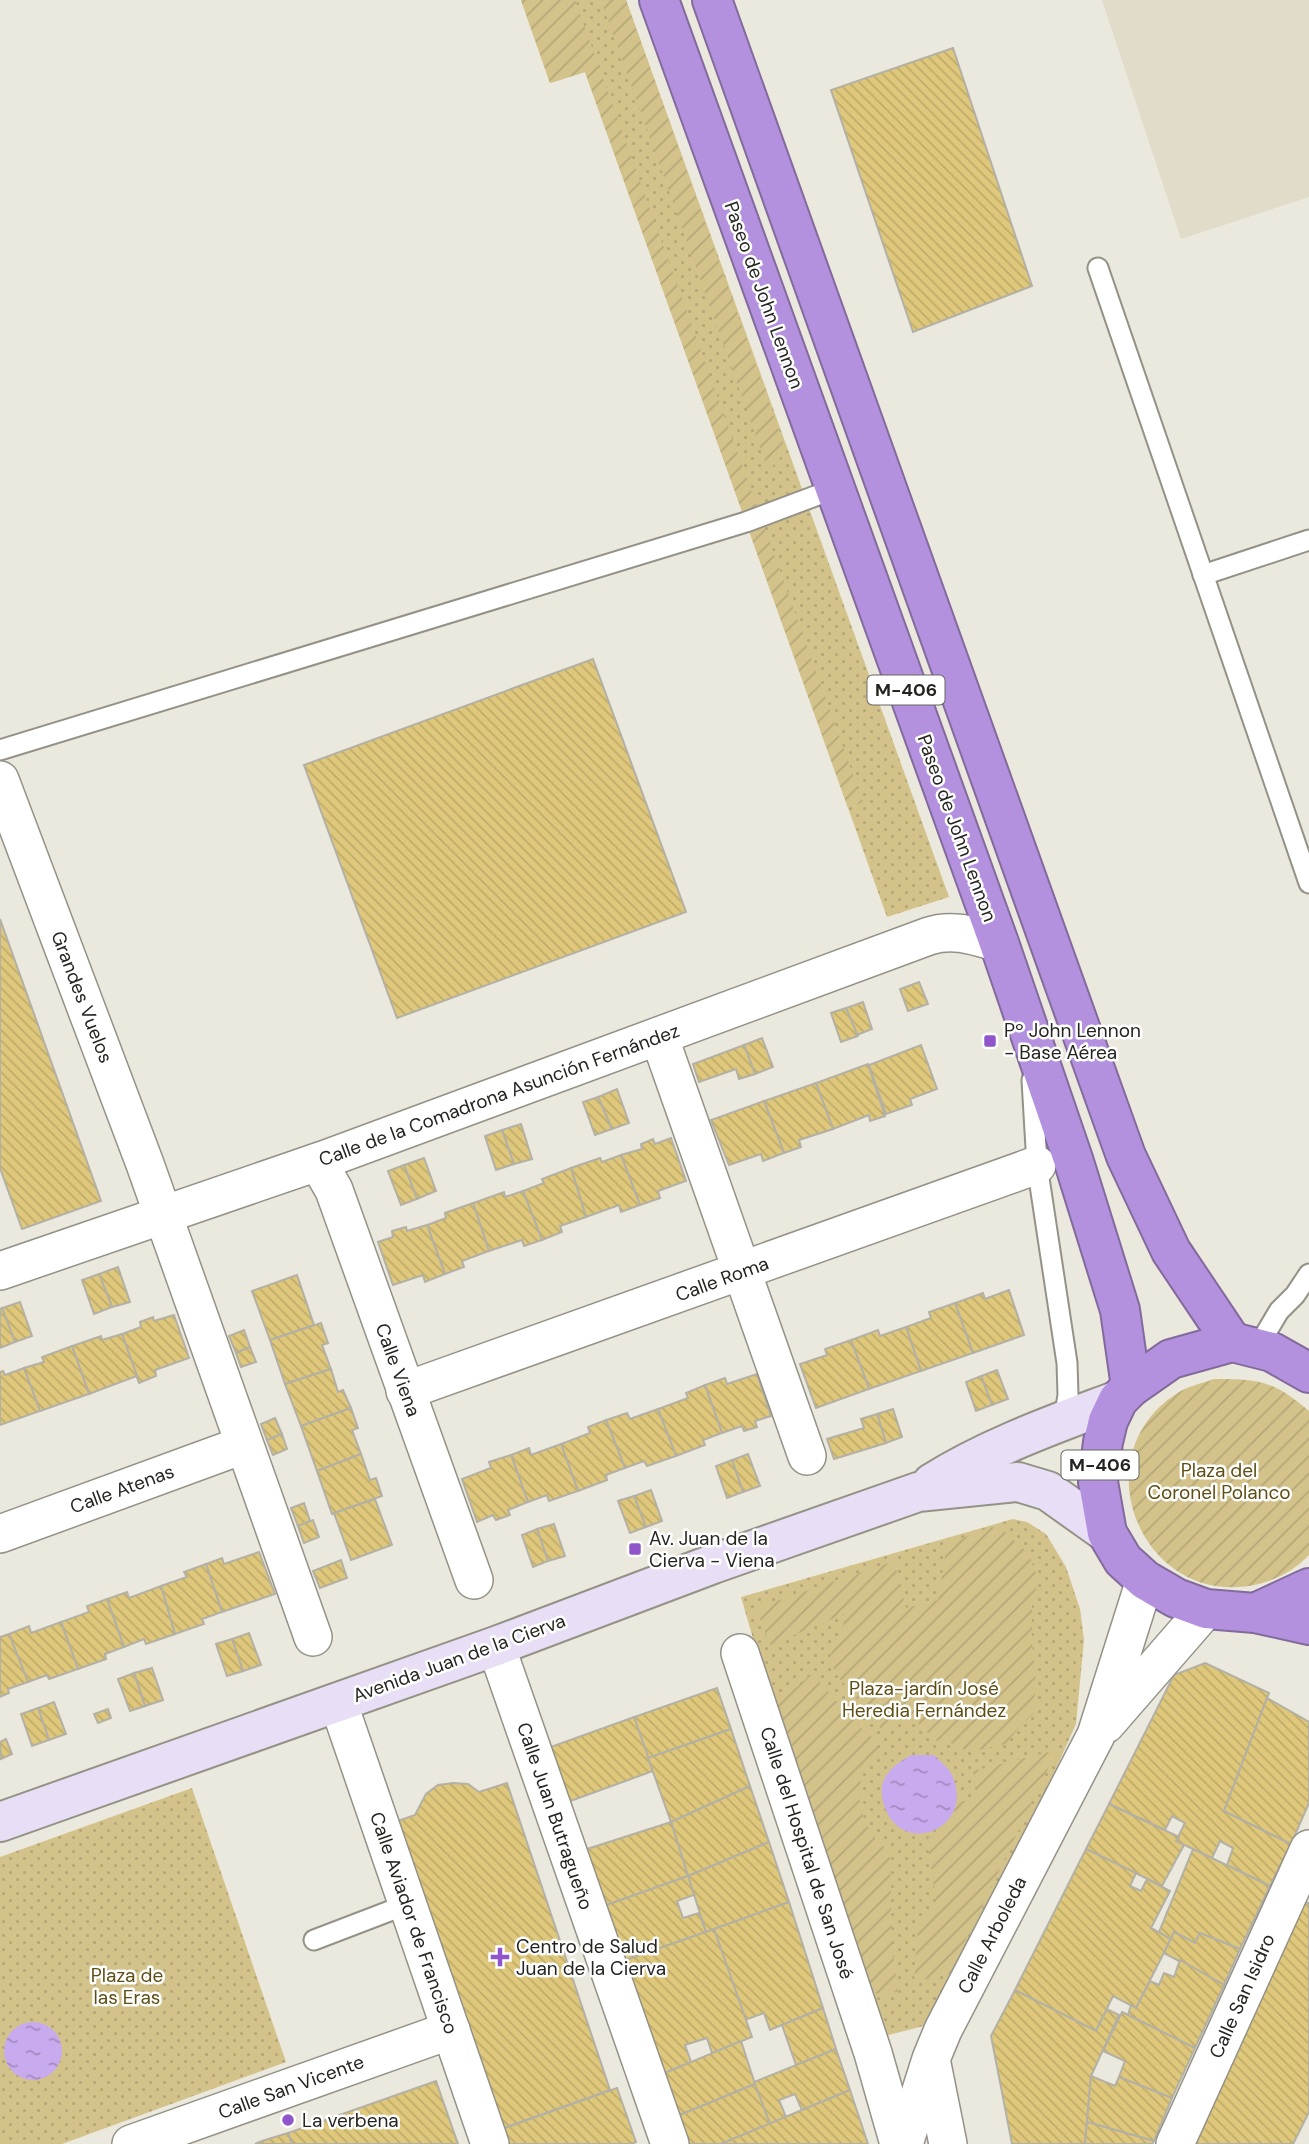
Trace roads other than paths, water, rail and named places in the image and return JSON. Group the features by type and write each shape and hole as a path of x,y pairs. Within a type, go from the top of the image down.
{"highway":[{"name":"Paseo de John Lennon","path":"659,0 999,943 1073,1159 1119,1310 1124,1393"},
{"name":"M-406","path":"712,0 1126,1156 1171,1251 1245,1345"},
{"path":"1124,1393 1171,1359 1245,1345 1272,1352 1309,1373"},
{"name":"M-406","path":"1124,1393 1108,1421 1098,1482 1107,1533 1123,1560 1146,1580 1176,1598 1206,1609 1255,1613 1309,1625"},
{"name":"M-406","path":"1255,1613 1309,1588"}],"street":[{"name":"Grandes Vuelos","path":"0,780 162,1215"},
{"name":"Calle de la Comadrona Asunción Fernández","path":"0,1271 318,1162 937,933 969,934 999,943"},
{"path":"659,1036 807,1456"},
{"name":"Calle Viena","path":"318,1162 334,1190 474,1580"},
{"name":"Calle Roma","path":"405,1391 1037,1165"},
{"path":"162,1215 313,1637"},
{"name":"Avenida Juan de la Cierva","path":"0,1822 496,1646 725,1560 918,1492 948,1473 1033,1432 1124,1393"},
{"name":"Calle Atenas","path":"0,1534 243,1445"},
{"name":"Avenida Juan de la Cierva","path":"918,1492 1018,1482 1048,1492 1107,1533"},
{"name":"Calle Arboleda","path":"931,2059 949,2019 1096,1735 1146,1580"},
{"name":"Calle Arboleda","path":"1096,1735 1206,1609"},
{"name":"Calle Juan Butragueño","path":"496,1646 670,2144"},
{"name":"Calle del Hospital de San José","path":"740,1653 902,2144"},
{"name":"Calle Aviador de Francisco","path":"338,1702 490,2144"},
{"name":"Calle San Isidro","path":"1175,2144 1309,1849"},
{"name":"Calle San Vicente","path":"131,2144 451,2030"},
{"path":"873,2053 931,2059 948,2144"},
{"name":"Calle del Hospital de San José","path":"902,2144 931,2059"}],"lane":[{"path":"1098,268 1309,883"},
{"path":"0,750 747,522 834,489"},
{"path":"1203,575 1309,540"},
{"path":"1030,1033 1037,1165 1067,1363 1068,1395 1064,1420"},
{"path":"1245,1345 1295,1295 1309,1274"},
{"path":"314,1940 408,1904"}],"water":[{"path":"911,1755 934,1755 952,1775 957,1795 954,1811 945,1823 932,1831 918,1833 903,1830 891,1819 883,1801 884,1779"},
{"path":"33,2022 54,2030 62,2051 54,2072 33,2080 12,2072 4,2051 12,2030"}],"place":[{"name":"Pº John Lennon - Base Aérea","path":"990,1041"},
{"name":"Av. Juan de la Cierva - Viena","path":"635,1549"},
{"name":"Centro de Salud Juan de la Cierva","path":"500,1957"},
{"name":"La verbena","path":"288,2120"}],"park label":[{"name":"Plaza del Coronel Polanco","path":"1219,1481"},
{"name":"Plaza-jardín José Heredia Fernández","path":"924,1699"},
{"name":"Plaza de las Eras","path":"127,1986"}]}
